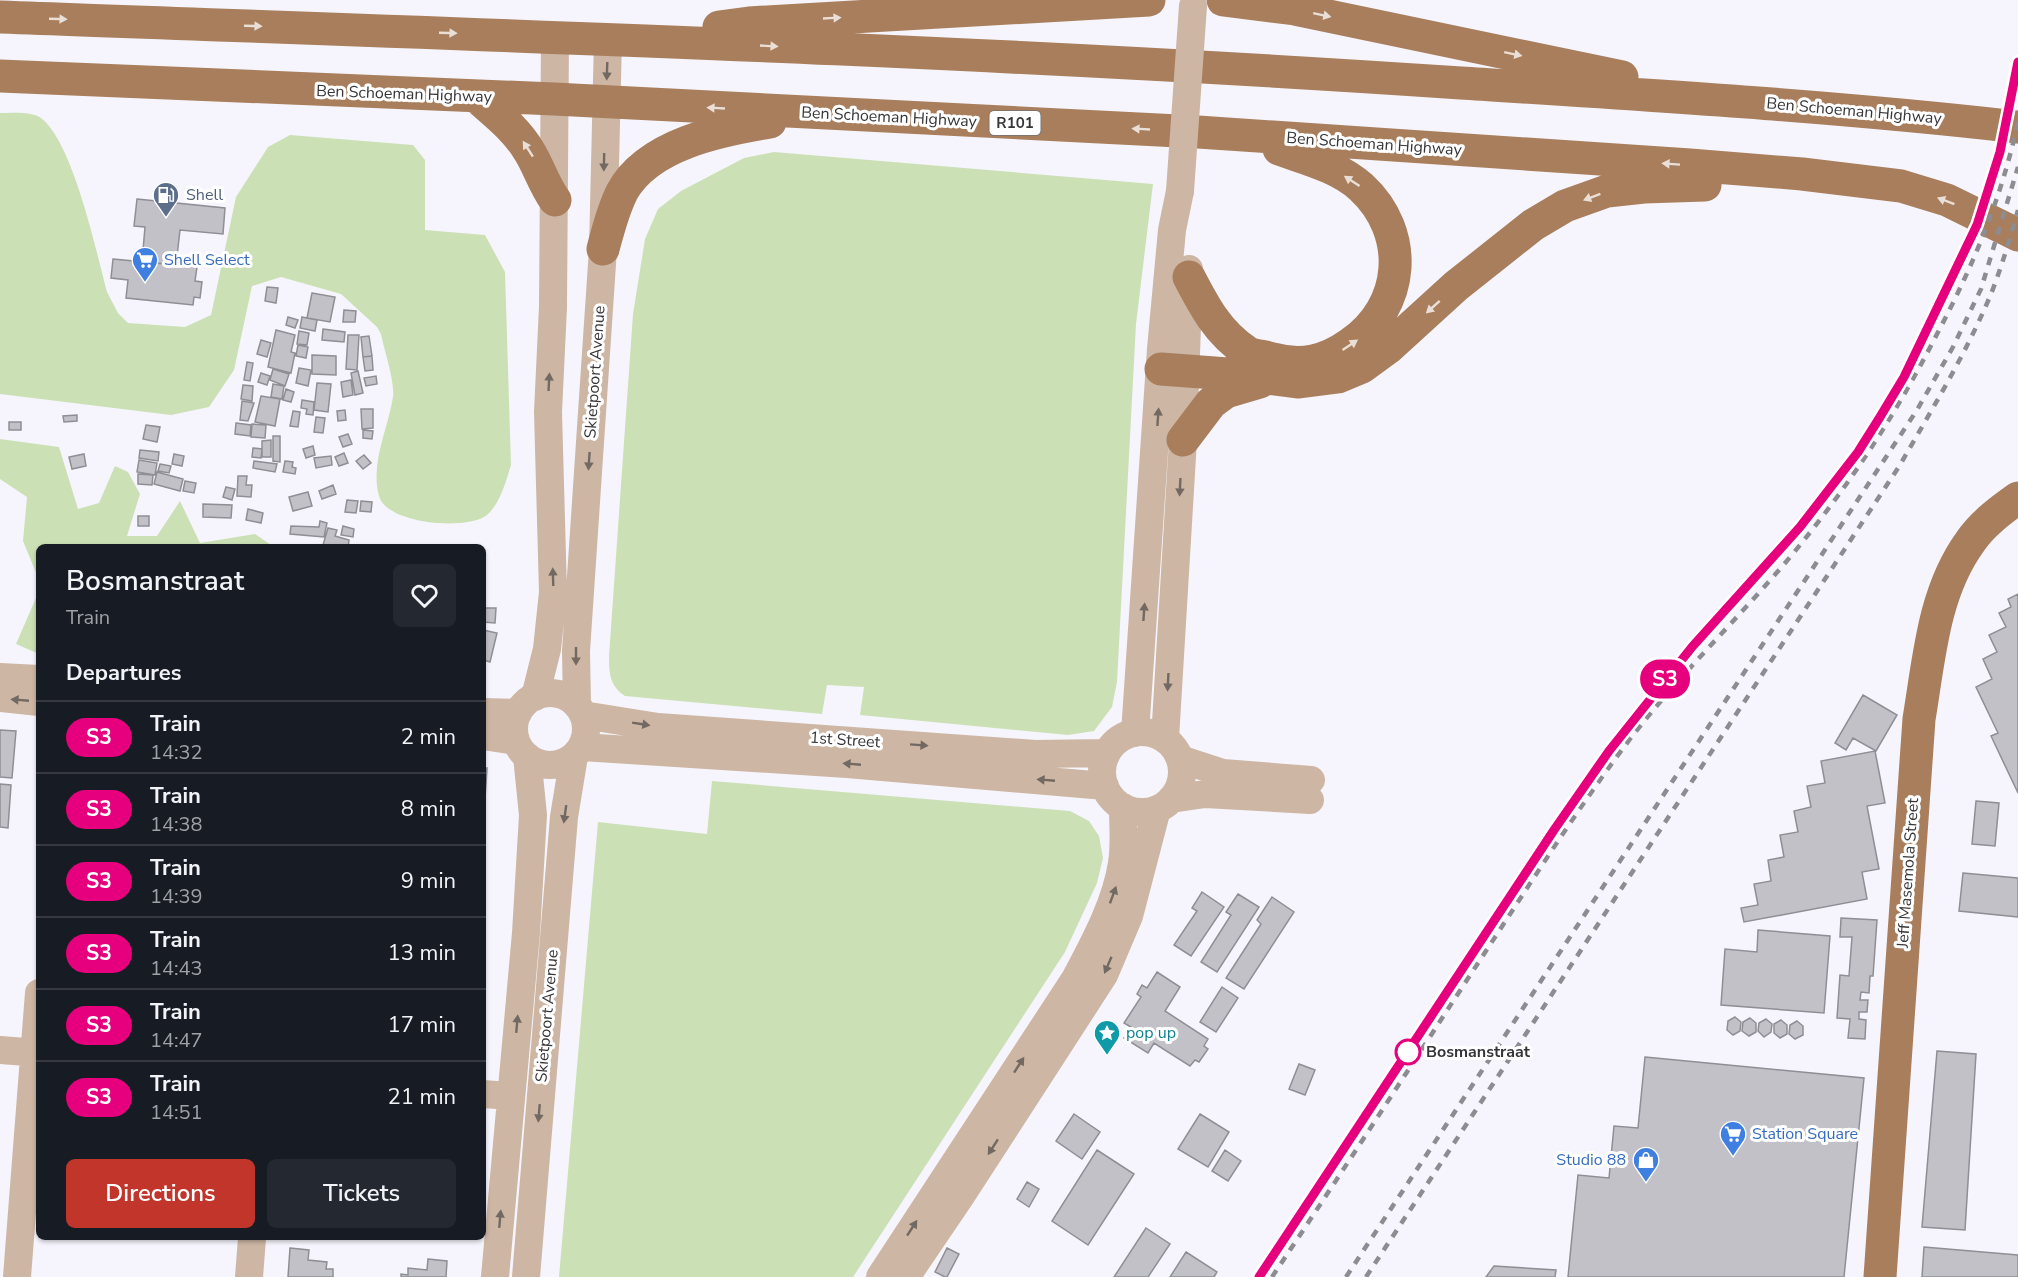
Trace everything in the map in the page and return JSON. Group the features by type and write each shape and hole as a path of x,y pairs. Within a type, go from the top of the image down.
{"main road":[{"path":"618,39 749,23 1149,0"},
{"path":"1203,2 1295,9 1642,81 1722,100"},
{"name":"Ben Schoeman Highway","path":"0,17 618,39 1202,65 1722,100 2018,127"},
{"name":"Ben Schoeman Highway","path":"0,76 554,99 1198,132 1690,165 1802,174 1901,186 1947,200 2018,235"},
{"path":"477,97 522,140 540,169 546,188 555,200"},
{"path":"603,249 623,190 634,175 657,155 695,140 752,125 829,114"},
{"path":"1173,360 1249,354 1286,362 1310,363 1334,356 1365,335 1384,311 1394,278 1395,244 1381,209 1360,186 1327,166 1264,144 1198,132"},
{"path":"1173,360 1231,374 1271,380 1299,382 1338,377 1362,367 1388,348 1456,285 1533,225 1565,206 1607,191 1722,184 1901,186"},
{"path":"1189,277 1209,316 1223,333 1249,354"},
{"path":"1183,440 1210,403 1226,392 1271,380"},
{"name":"Jeff Masemola Street","path":"1880,1277 1919,719 1934,628 1950,578 1970,542 1998,512 2018,498"}],"street":[{"path":"906,1277 1104,975 1129,916 1164,804 1180,783 1182,771 1172,749 1183,440 1173,360 1172,230 1179,195 1203,2"},
{"name":"Skietpoort Avenue","path":"495,1277 497,1095 533,816 524,727 547,649 553,592 548,412 555,200 555,37"},
{"name":"Skietpoort Avenue","path":"580,710 576,651 603,249 606,103 618,39"},
{"path":"1135,733 1173,360 1189,277 1188,236 1179,195"},
{"path":"0,676 36,679"},
{"path":"486,735 524,727 546,693 557,693 568,698 580,710 585,736 578,751 555,765 535,762 524,727"},
{"path":"0,698 36,702"},
{"name":"1st Street","path":"580,710 658,727 1035,753 1107,753"},
{"path":"486,713 524,727"},
{"path":"1135,733 1151,733 1172,749 1223,773 1311,790 1205,794 1139,812 1123,807 1112,798 1105,786 1103,764 1107,753 1124,737 1135,733"},
{"name":"Skietpoort Avenue","path":"526,1277 564,817 578,751"},
{"name":"1st Street","path":"578,751 835,763 1105,786"},
{"path":"880,1277 1075,979 1098,935 1122,863 1123,807"},
{"path":"0,1050 36,1053"},
{"path":"17,1277 36,1074"},
{"path":"249,1277 252,1240"}],"green space":[{"path":"0,113 32,114 41,118 53,131 73,173 82,199 107,292 118,313 128,323 185,327 211,315 236,197 268,147 290,135 413,145 425,160 425,230 485,235 505,272 511,465 496,505 487,515 463,523 411,519 385,506 379,496 377,471 393,390 381,334 377,327 341,294 281,277 252,286 234,370 209,407 171,415 0,394"},
{"path":"774,152 1153,184 1136,324 1117,682 1112,707 1094,731 1068,735 860,715 864,687 827,685 822,714 625,696 613,684 609,656 633,314 645,239 658,209 681,191 744,158"},
{"path":"0,439 59,447 78,509 99,503 115,466 128,472 140,494 127,536 157,536 180,501 200,543 255,534 270,544 36,544 36,573 23,541 27,497 0,479"},
{"path":"36,598 36,653 16,644"},
{"path":"712,781 1070,811 1089,821 1099,836 1103,858 1097,883 1065,952 853,1277 559,1277 598,822 707,834"}],"building":[{"path":"137,199 225,208 223,234 180,230 176,265 142,262 145,227 134,226"},
{"path":"113,259 197,267 195,281 202,282 200,298 194,297 193,305 126,298 128,280 111,278"},
{"path":"267,287 278,288 276,303 265,301"},
{"path":"312,293 335,297 330,322 307,318"},
{"path":"344,310 356,311 355,322 343,322"},
{"path":"288,317 298,320 295,328 286,325"},
{"path":"302,317 317,320 315,331 300,328"},
{"path":"323,329 345,332 344,342 322,340"},
{"path":"276,330 295,335 291,352 295,353 291,373 268,367"},
{"path":"299,331 309,333 307,345 297,344"},
{"path":"348,335 359,335 357,370 346,369"},
{"path":"369,336 372,356 363,357 361,337"},
{"path":"261,340 271,343 267,357 257,354"},
{"path":"298,345 308,347 306,358 296,356"},
{"path":"312,355 336,356 336,375 312,374"},
{"path":"372,356 373,370 365,371 363,357"},
{"path":"247,362 253,363 250,381 244,380"},
{"path":"299,368 311,370 308,386 296,383"},
{"path":"273,369 289,374 285,386 270,380"},
{"path":"358,371 363,393 355,395 351,373"},
{"path":"261,373 270,376 267,385 258,382"},
{"path":"376,376 377,384 366,386 364,378"},
{"path":"351,380 353,395 343,397 341,382"},
{"path":"317,383 331,384 328,412 314,410"},
{"path":"273,384 284,386 282,399 271,397"},
{"path":"243,385 253,386 252,401 241,399"},
{"path":"286,389 294,392 291,402 283,400"},
{"path":"261,396 280,399 275,426 255,422"},
{"path":"302,400 314,402 313,415 306,414 307,409 301,408"},
{"path":"242,401 254,403 248,421 240,420"},
{"path":"361,409 373,409 373,428 362,429"},
{"path":"345,410 346,420 338,421 337,411"},
{"path":"293,411 300,412 298,427 290,426"},
{"path":"77,415 77,421 64,422 63,416"},
{"path":"316,417 325,418 323,433 314,432"},
{"path":"9,422 21,422 21,430 9,430"},
{"path":"236,423 251,425 250,436 235,434"},
{"path":"252,424 266,425 265,438 251,437"},
{"path":"146,425 160,427 157,442 143,439"},
{"path":"363,430 373,431 372,439 363,438"},
{"path":"348,434 352,444 343,447 339,437"},
{"path":"273,436 280,436 280,462 273,461"},
{"path":"271,440 271,457 262,457 262,441"},
{"path":"313,446 315,455 306,458 303,449"},
{"path":"253,448 262,449 261,458 252,457"},
{"path":"140,450 159,452 158,461 139,458"},
{"path":"344,453 348,463 339,466 335,457"},
{"path":"84,454 86,466 72,469 69,457"},
{"path":"174,454 184,456 182,466 172,464"},
{"path":"364,455 371,463 363,469 356,461"},
{"path":"331,456 332,465 316,468 314,458"},
{"path":"139,460 157,463 155,475 137,472"},
{"path":"254,461 277,464 275,472 253,468"},
{"path":"285,461 293,462 292,467 296,468 295,474 283,472"},
{"path":"160,464 171,466 169,473 158,471"},
{"path":"157,472 183,479 180,491 154,484"},
{"path":"138,474 153,475 152,485 138,484"},
{"path":"238,476 247,476 246,485 252,485 251,497 237,496"},
{"path":"185,481 196,483 194,493 183,491"},
{"path":"333,485 336,494 322,499 319,491"},
{"path":"226,487 235,489 232,500 223,497"},
{"path":"308,492 312,506 293,511 289,497"},
{"path":"347,500 358,501 356,513 345,512"},
{"path":"361,501 372,502 371,512 360,511"},
{"path":"203,504 232,505 231,518 203,517"},
{"path":"248,509 263,513 261,523 246,520"},
{"path":"138,516 149,516 149,526 138,526"},
{"path":"320,521 327,523 324,537 290,534 291,526 319,527"},
{"path":"343,526 354,529 353,537 341,535"},
{"path":"328,528 337,530 335,536 349,540 348,544 323,544"},
{"path":"2018,594 2018,793 1991,736 1998,733 1976,687 1992,679 1983,659 1997,652 1989,635 2006,627 1999,613 2011,607 2008,599"},
{"path":"486,608 496,608 495,623 486,622"},
{"path":"486,631 497,633 490,662 486,661"},
{"path":"1863,695 1897,715 1876,751 1853,738 1846,750 1835,743"},
{"path":"0,730 16,731 12,778 0,777"},
{"path":"1875,751 1885,803 1867,806 1879,869 1862,872 1867,899 1744,922 1741,908 1758,905 1754,884 1771,881 1768,860 1784,857 1780,835 1798,832 1794,811 1811,807 1807,786 1825,783 1821,761"},
{"path":"0,784 11,785 8,828 0,827"},
{"path":"1976,801 1999,803 1995,846 1972,844"},
{"path":"1963,873 2018,878 2018,917 1959,911"},
{"path":"1202,892 1224,907 1191,956 1174,945 1197,911 1192,908"},
{"path":"1238,894 1259,907 1217,972 1201,962 1231,915 1226,912"},
{"path":"1272,897 1294,912 1244,989 1226,978 1261,924 1257,920"},
{"path":"1841,918 1877,920 1873,976 1870,976 1869,993 1861,992 1860,1000 1868,1000 1867,1012 1859,1012 1859,1019 1866,1020 1865,1039 1848,1038 1850,1019 1837,1018 1840,975 1849,976 1852,937 1840,937"},
{"path":"1758,930 1830,936 1824,1013 1721,1005 1725,949 1757,952"},
{"path":"1157,972 1180,987 1165,1011 1208,1039 1204,1046 1208,1049 1199,1062 1195,1060 1190,1066 1154,1043 1148,1053 1124,1038 1131,1027 1124,1023 1141,997 1137,994 1142,985 1147,988"},
{"path":"1222,987 1238,998 1216,1032 1200,1022"},
{"path":"1735,1017 1741,1022 1740,1031 1733,1035 1727,1030 1728,1021"},
{"path":"1750,1018 1756,1023 1756,1032 1749,1036 1742,1031 1743,1022"},
{"path":"1766,1019 1772,1024 1771,1032 1764,1037 1758,1031 1759,1023"},
{"path":"1781,1020 1787,1025 1787,1034 1780,1038 1774,1033 1774,1024"},
{"path":"1797,1021 1803,1026 1803,1035 1795,1039 1789,1034 1790,1025"},
{"path":"1937,1051 1976,1054 1965,1230 1922,1227"},
{"name":"Station Square","path":"1645,1057 1864,1078 1844,1277 1568,1277 1578,1175 1609,1178 1614,1126 1638,1128"},
{"path":"1299,1064 1315,1070 1305,1095 1289,1089"},
{"path":"1074,1114 1100,1132 1082,1159 1056,1141"},
{"path":"1200,1114 1229,1132 1208,1167 1178,1149"},
{"path":"1097,1150 1134,1174 1088,1245 1052,1221"},
{"path":"1225,1150 1241,1161 1228,1181 1212,1171"},
{"path":"1027,1182 1039,1189 1029,1207 1017,1199"},
{"path":"1146,1228 1170,1244 1148,1277 1114,1277"},
{"path":"1924,1247 2018,1255 2018,1277 1922,1277"},
{"path":"290,1248 309,1250 308,1260 327,1262 326,1269 333,1269 333,1277 288,1277"},
{"path":"947,1248 959,1254 945,1277 935,1272"},
{"path":"1186,1252 1217,1272 1214,1277 1170,1277"},
{"path":"428,1259 447,1261 446,1277 401,1277 401,1274 408,1275 408,1268 427,1270"},
{"path":"1494,1266 1556,1270 1555,1277 1486,1277"}],"railway":[{"path":"1259,1277 1554,830 1609,751 1692,647 1800,527 1830,490 1880,417 1904,377 1977,225 2000,152 2018,62"},
{"path":"1272,1277 1610,765 1649,715 1791,556 1870,450 1920,366 1974,258 1994,206 2018,122"},
{"path":"1346,1277 1917,410 1953,347 1981,289 2018,167"},
{"path":"1366,1277 1900,465 1971,338 1999,273 2018,210"}],"train":[{"name":"S3","path":"1259,1277 1554,830 1609,751 1692,647 1800,527 1858,452 1880,417 1904,377 1977,225 1990,191 2000,152 2018,62"}],"place":[{"name":"Shell","path":"166,218"},
{"name":"Shell Select","path":"145,283"},
{"name":"Bosmanstraat","path":"1408,1052"},
{"name":"pop up","path":"1107,1056"},
{"name":"Station Square","path":"1733,1157"},
{"name":"Studio 88","path":"1646,1183"}]}
